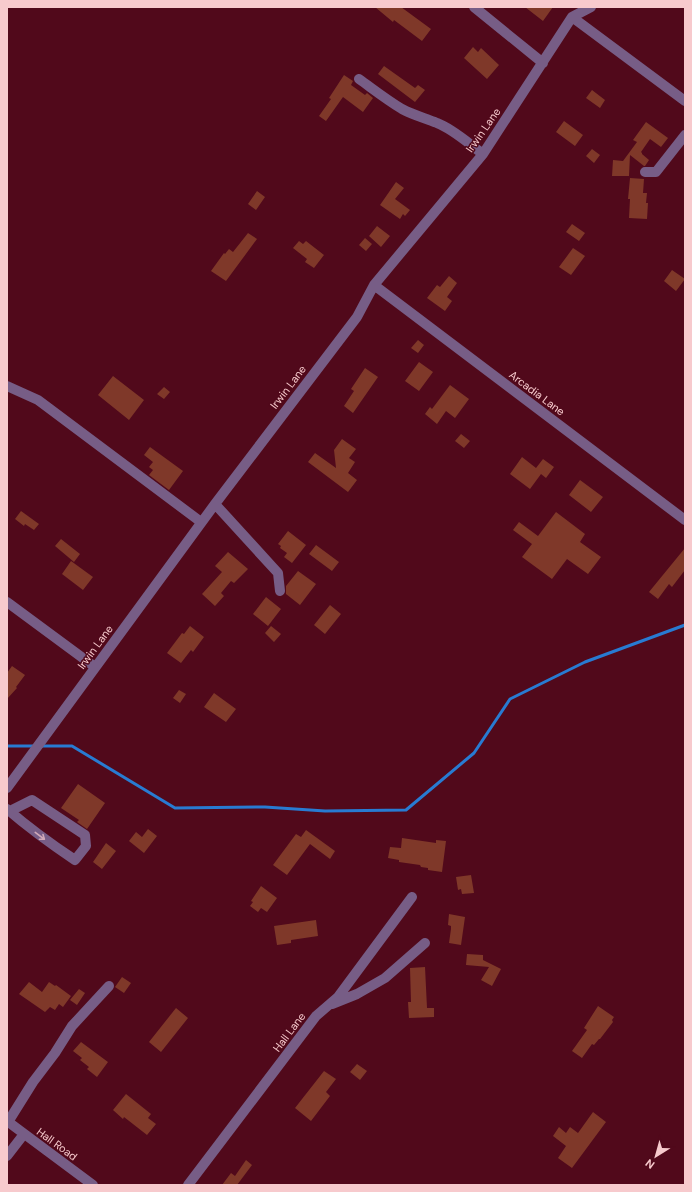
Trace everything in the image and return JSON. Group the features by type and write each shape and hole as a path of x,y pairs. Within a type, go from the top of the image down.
{"street":[{"path":"474,7 543,63"},
{"path":"591,7 572,17 685,102"},
{"name":"Irwin Lane","path":"7,788 214,504 357,317 374,285 482,154 572,17"},
{"path":"358,79 404,110 451,130 482,154"},
{"path":"645,172 656,172 685,135"},
{"name":"Arcadia Lane","path":"374,285 685,520"},
{"path":"7,386 38,400 201,522"},
{"path":"214,504 278,573 280,591"},
{"path":"7,602 95,667"},
{"path":"32,800 84,836 86,846 74,860 40,836 8,810 32,800"},
{"name":"Hall Lane","path":"188,1185 316,1016 338,997 412,897"},
{"path":"327,1007 357,994 385,978 425,943"},
{"path":"7,1121 33,1082 55,1053 72,1026 109,986"},
{"name":"Hall Road","path":"7,1121 93,1185"},
{"path":"7,1156 24,1134"}],"building":[{"path":"375,7 401,7 431,29 422,41 394,20 393,22"},
{"path":"525,7 553,7 543,21"},
{"path":"473,47 478,52 481,48 499,65 487,79 464,58"},
{"path":"384,66 415,88 418,85 425,90 415,102 378,74"},
{"path":"344,75 353,81 351,85 365,95 367,93 373,98 363,112 343,97 326,121 319,116 331,99 329,98"},
{"path":"592,90 605,100 600,108 586,98"},
{"path":"564,121 583,135 575,146 556,132"},
{"path":"646,122 668,138 661,147 650,139 641,152 649,160 645,166 630,155 629,176 612,176 613,160 623,161 637,142 633,140"},
{"path":"592,149 600,155 594,163 586,156"},
{"path":"630,178 644,179 643,193 647,193 646,203 648,203 647,219 629,218 630,199 628,199"},
{"path":"396,182 404,188 395,199 410,210 405,216 403,214 400,219 380,205"},
{"path":"257,191 265,197 256,210 248,204"},
{"path":"572,224 585,233 579,241 566,232"},
{"path":"377,226 390,236 381,247 369,236"},
{"path":"248,233 257,239 226,281 211,271 224,253 225,254 229,249 233,252"},
{"path":"365,238 372,244 366,251 359,245"},
{"path":"299,241 303,244 306,241 324,255 314,268 305,262 307,259 293,248"},
{"path":"573,248 585,256 571,275 559,267"},
{"path":"672,270 685,279 676,291 664,281"},
{"path":"449,276 457,283 447,297 452,301 445,311 427,298 437,285 440,287"},
{"path":"418,340 424,345 418,353 411,348"},
{"path":"419,362 433,372 419,391 405,381"},
{"path":"365,368 378,377 353,413 344,406 354,391 351,389"},
{"path":"113,376 144,400 129,420 98,395"},
{"path":"450,385 469,399 455,418 446,411 437,424 425,414 430,407 432,409"},
{"path":"164,387 170,392 164,399 157,394"},
{"path":"461,434 470,441 464,448 455,441"},
{"path":"342,439 356,449 349,458 355,462 348,473 357,480 348,492 308,462 315,453 336,468 334,450"},
{"path":"150,447 183,471 169,490 149,475 153,470 149,467 153,462 144,455"},
{"path":"522,457 536,468 543,459 554,467 546,478 541,474 530,489 510,474"},
{"path":"580,480 603,497 591,512 569,495"},
{"path":"21,511 39,524 34,530 25,524 24,526 15,519"},
{"path":"556,512 585,534 580,542 601,557 588,574 567,559 552,579 522,557 532,544 513,530 519,522 538,536"},
{"path":"288,531 306,545 292,563 284,557 287,553 280,548 281,546 278,544"},
{"path":"61,539 80,554 74,562 55,546"},
{"path":"316,545 339,562 332,571 309,554"},
{"path":"685,548 685,570 672,587 669,584 658,599 649,592"},
{"path":"228,552 248,569 234,583 231,581 221,593 224,596 215,606 202,594 222,572 215,566"},
{"path":"71,561 93,577 83,590 62,574"},
{"path":"298,571 316,584 300,605 286,594 286,586"},
{"path":"266,597 281,609 268,626 253,614"},
{"path":"330,605 341,614 325,634 314,625"},
{"path":"190,626 204,637 193,652 191,650 181,663 167,653 182,633 184,634"},
{"path":"271,626 281,634 274,642 265,633"},
{"path":"12,666 25,675 16,687 17,688 7,699 7,673"},
{"path":"179,690 186,694 180,703 173,698"},
{"path":"214,693 236,709 226,722 204,707"},
{"path":"78,784 105,803 87,829 77,822 79,820 61,808"},
{"path":"148,829 157,836 144,853 129,841 136,832 142,837"},
{"path":"306,830 335,851 330,859 310,844 287,875 273,865 296,834 301,837"},
{"path":"402,838 436,843 436,840 446,841 442,872 428,870 428,868 421,867 420,865 399,862 399,860 388,858 390,847 401,848"},
{"path":"106,843 116,851 102,869 93,862"},
{"path":"471,875 474,893 462,894 461,889 458,890 456,877"},
{"path":"261,886 277,898 267,912 261,908 258,912 250,906 253,902 251,901"},
{"path":"449,914 465,917 461,945 449,943 451,926 448,925"},
{"path":"316,920 318,936 291,940 291,943 277,945 274,926"},
{"path":"467,954 483,955 483,960 501,969 492,986 481,980 489,967 466,965"},
{"path":"425,967 427,1008 434,1008 434,1017 409,1018 408,1002 411,1002 410,968"},
{"path":"122,977 131,983 124,993 115,987"},
{"path":"29,982 42,992 49,982 55,986 56,985 71,996 63,1007 59,1004 55,1010 50,1007 45,1012 19,994"},
{"path":"79,989 85,993 77,1005 70,1000"},
{"path":"598,1006 614,1017 612,1020 613,1022 600,1039 594,1045 592,1044 582,1058 572,1051 587,1030 584,1028"},
{"path":"176,1008 188,1018 161,1052 149,1042"},
{"path":"81,1042 108,1062 97,1077 87,1069 89,1067 80,1060 82,1058 73,1051"},
{"path":"357,1064 367,1071 360,1080 350,1072"},
{"path":"324,1071 336,1079 326,1092 330,1096 311,1121 295,1108"},
{"path":"126,1094 151,1114 148,1118 156,1124 147,1135 124,1117 123,1119 113,1110"},
{"path":"593,1112 606,1122 572,1168 558,1158 566,1146 553,1136 559,1127 566,1133 570,1127 578,1133"},
{"path":"246,1160 252,1165 237,1185 222,1185 231,1173 235,1176"}],"waterway":[{"path":"41,746 72,746 175,808 265,807 325,811 406,810 474,753 510,699 585,662 685,625"},
{"path":"7,746 35,746"}]}
